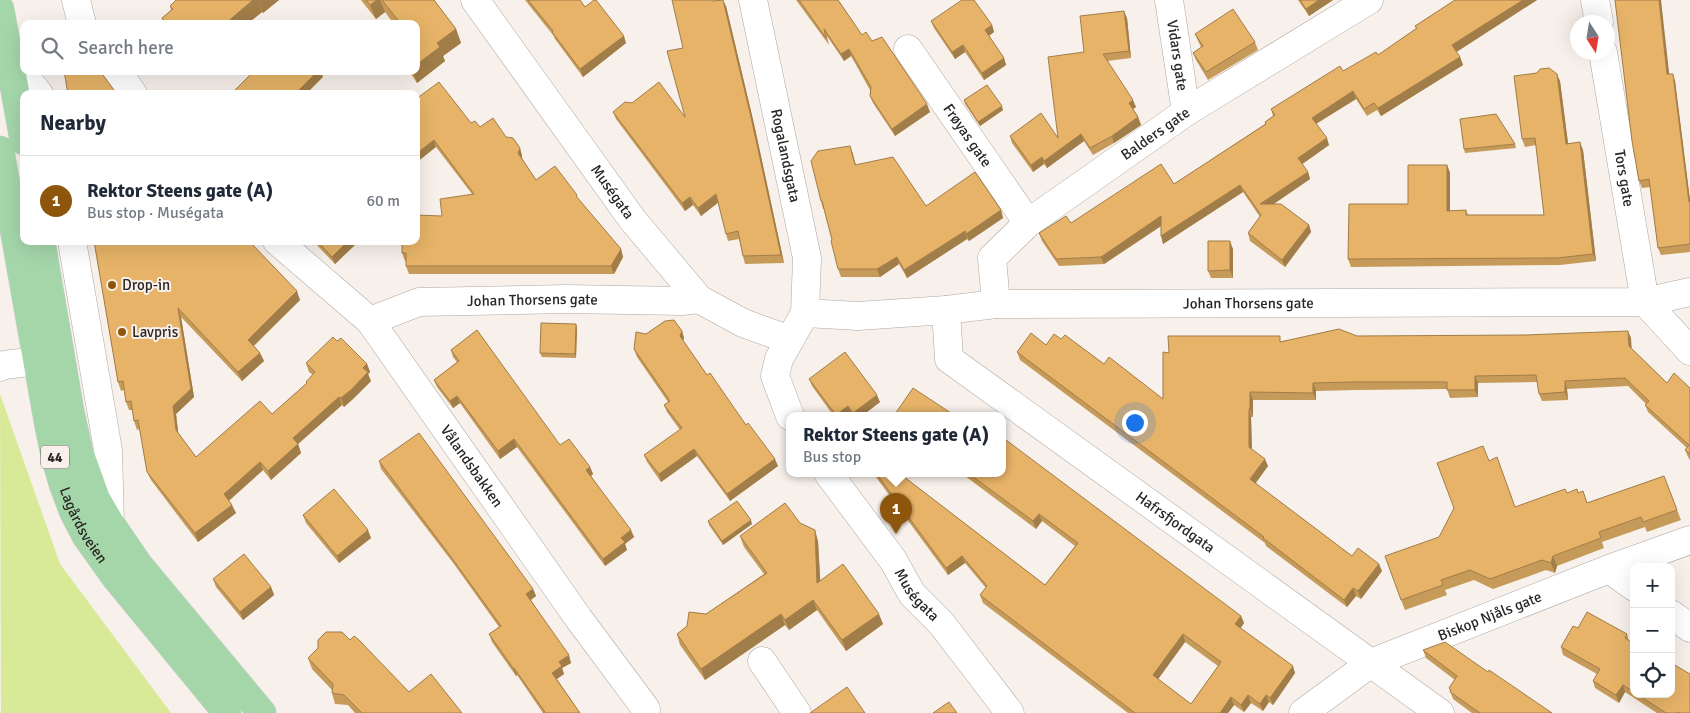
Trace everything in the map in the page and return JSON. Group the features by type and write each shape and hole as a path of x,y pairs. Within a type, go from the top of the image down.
{"main road":[{"path":"0,10 20,118"},
{"name":"Lagårdsveien","path":"0,150 56,460 73,511 86,536 116,578 226,713"},
{"name":"Lagårdsveien","path":"42,245 70,412 79,452 96,499 138,564 262,713"}],"street":[{"name":"Muségata","path":"475,0 632,219 699,299 743,323 790,340"},
{"name":"Rogalandsgata","path":"753,0 807,258 805,313"},
{"name":"Vidars gate","path":"1169,0 1186,112"},
{"name":"Balders gate","path":"996,304 992,258 1028,223 1186,112 1369,0"},
{"path":"1595,0 1597,15"},
{"name":"Frøyas gate","path":"908,49 1028,223"},
{"path":"10,59 20,71"},
{"name":"Tors gate","path":"1605,60 1644,302"},
{"path":"23,75 36,90"},
{"path":"120,75 130,90"},
{"path":"73,245 108,450 110,523"},
{"name":"Vålandsbakken","path":"282,245 370,320 579,619 646,709"},
{"name":"Johan Thorsens gate","path":"805,313 858,316 946,310 996,304 1644,302 1690,292"},
{"name":"Johan Thorsens gate","path":"370,320 419,302 566,299 682,301 699,299"},
{"path":"1644,302 1690,351"},
{"name":"Hafrsfjordgata","path":"946,310 949,359 1440,713"},
{"path":"788,412 775,376 779,359 805,313"},
{"path":"1,358 37,361"},
{"name":"Muségata","path":"831,477 893,560 912,594 941,623 1010,713"},
{"name":"Biskop Njåls gate","path":"1303,713 1371,663 1609,569 1690,540"},
{"path":"1609,569 1630,584"},
{"path":"1675,617 1690,628"},
{"path":"762,662 797,713"}],"green space":[{"path":"0,394 60,564 171,713 1,713"}],"building":[{"path":"176,0 253,0 230,20 164,20 162,18 173,9 170,6"},
{"path":"366,0 377,0 370,5"},
{"path":"382,0 434,0 456,29 437,43 440,47 420,62 420,20 398,20"},
{"path":"528,0 580,0 585,7 596,0 624,36 580,69"},
{"path":"672,0 723,0 781,255 743,256 738,231 726,234 716,194 698,208 690,197 682,203 613,112 625,102 632,103 659,82 685,117 667,51 683,48"},
{"path":"799,0 838,0 862,35 866,32 872,41 882,37 927,104 892,129 870,96 871,87 849,49 841,54 824,29 826,38"},
{"path":"962,0 974,0 992,25 985,30 1004,58 982,73 963,45 952,52 931,21"},
{"path":"1300,0 1319,0 1306,9"},
{"path":"1455,0 1523,0 1452,45 1460,57 1378,108 1374,103 1364,109 1353,91 1312,118 1327,138 1298,158 1308,172 1260,204 1281,204 1309,225 1282,260 1248,233 1261,215 1240,185 1161,236 1161,216 1101,257 1056,259 1039,233 1066,216 1071,223 1161,164 1174,184 1266,124 1265,122 1275,115 1271,109 1340,66 1343,71 1376,52 1378,55 1417,28 1415,26"},
{"path":"1615,0 1659,0 1667,74 1673,74 1690,201 1690,244 1658,248 1649,179 1639,181 1632,141"},
{"path":"1233,9 1255,42 1206,72 1193,53 1203,46 1195,34"},
{"path":"1124,11 1129,51 1103,54 1133,100 1129,103 1138,117 1112,136 1090,148 1081,134 1044,161 1042,157 1031,165 1010,136 1041,113 1058,138 1048,57 1084,52 1080,16"},
{"path":"1549,68 1557,74 1566,144 1580,142 1593,254 1557,258 1348,259 1349,204 1408,204 1408,165 1447,165 1447,211 1466,210 1466,215 1544,215 1535,138 1522,139 1514,76 1537,73 1540,69"},
{"path":"65,75 103,75 114,90 67,90"},
{"path":"250,75 314,75 299,90 235,90"},
{"path":"439,82 471,123 475,121 480,127 493,118 506,137 513,138 520,148 518,153 536,180 555,166 576,196 621,249 611,266 406,266 406,253 402,253 402,245 420,245 420,215 442,216 440,199 474,194 434,140 420,151 420,96"},
{"path":"987,85 1002,106 978,122 964,100"},
{"path":"1496,114 1515,144 1464,149 1460,119"},
{"path":"850,146 855,165 893,157 926,206 975,172 1001,210 966,234 965,231 904,270 897,257 877,269 838,269 811,161 818,151"},
{"path":"1208,241 1230,241 1230,270 1208,271"},
{"path":"95,245 253,245 297,291 248,340 260,353 238,372 178,308 191,389 173,406 176,430 196,457 260,401 272,414 307,383 315,372 306,363 333,337 337,341 341,338 367,364 363,368 368,372 351,390 341,398 339,397 293,438 298,444 268,471 260,462 224,494 232,505 195,533 147,472 138,420 134,421 131,401 126,402 123,381 118,382"},
{"path":"321,245 344,245 332,257"},
{"path":"674,320 682,331 680,336 707,375 710,373 746,425 748,423 775,459 727,494 694,449 659,474 644,455 682,428 664,405 670,401 634,349 636,332 646,334 665,321"},
{"path":"541,323 576,324 575,354 540,353"},
{"path":"1339,329 1357,336 1525,335 1628,331 1629,346 1667,383 1674,373 1690,388 1690,454 1685,450 1689,445 1645,405 1649,401 1625,378 1565,381 1565,392 1539,394 1536,375 1475,376 1475,390 1447,390 1447,382 1355,382 1313,383 1313,393 1250,392 1249,447 1265,459 1250,479 1352,556 1358,548 1379,564 1358,591 1353,588 1344,600 1264,537 1017,352 1031,333 1046,345 1054,334 1061,339 1065,335 1104,364 1109,357 1163,399 1163,352 1169,353 1168,336 1280,336 1280,342"},
{"path":"477,330 560,445 569,439 590,467 586,470 631,530 621,538 625,542 603,559 514,439 498,451 457,396 450,401 434,380 459,361 451,350"},
{"path":"845,352 877,395 854,412 848,406 840,412 834,412 809,379"},
{"path":"913,388 949,412 896,412"},
{"path":"419,433 533,589 526,594 569,655 559,662 562,666 552,673 580,713 543,713 545,712 489,634 501,626 379,461"},
{"path":"1006,440 1241,616 1235,624 1293,666 1270,698 1266,695 1260,704 1248,695 1241,705 1231,697 1220,713 1135,713 980,595 987,586 962,556 946,568 879,477 904,477 1045,585 1078,543 1039,514 1033,521 973,477 1006,477","holes":["1183,634 1221,662 1191,704 1153,675"]},
{"path":"1483,446 1489,461 1497,457 1515,507 1565,489 1567,493 1577,489 1578,493 1583,491 1587,503 1664,476 1677,510 1643,522 1641,517 1599,532 1601,538 1553,556 1551,563 1542,560 1490,579 1470,570 1441,580 1443,585 1401,600 1385,556 1439,537 1454,508 1437,463"},
{"path":"334,489 368,530 337,556 303,515"},
{"path":"737,501 751,520 722,541 708,521"},
{"path":"785,503 800,523 815,530 817,583 843,564 879,614 842,640 813,600 785,620 781,614 701,669 677,634 687,626 689,612 706,614 767,573 740,536"},
{"path":"244,554 271,587 240,612 213,579"},
{"path":"1587,612 1627,634 1625,638 1630,641 1630,689 1623,685 1616,695 1593,681 1600,669 1561,647 1573,626 1578,628"},
{"path":"326,632 342,632 350,640 354,636 409,692 431,674 462,713 362,713 344,695 332,693 333,684 308,658 318,648 318,640"},
{"path":"1445,642 1552,713 1480,713 1450,692 1449,688 1457,676 1423,650"},
{"path":"1675,665 1690,674 1690,713 1666,713 1643,698 1675,698"},
{"path":"847,687 865,713 810,713"},
{"path":"949,702 957,713 933,713"}],"place":[{"name":"Drop-in","path":"112,285"},
{"name":"Lavpris","path":"122,332"},
{"name":"Rektor Steens gate (A)","path":"896,534"}]}
